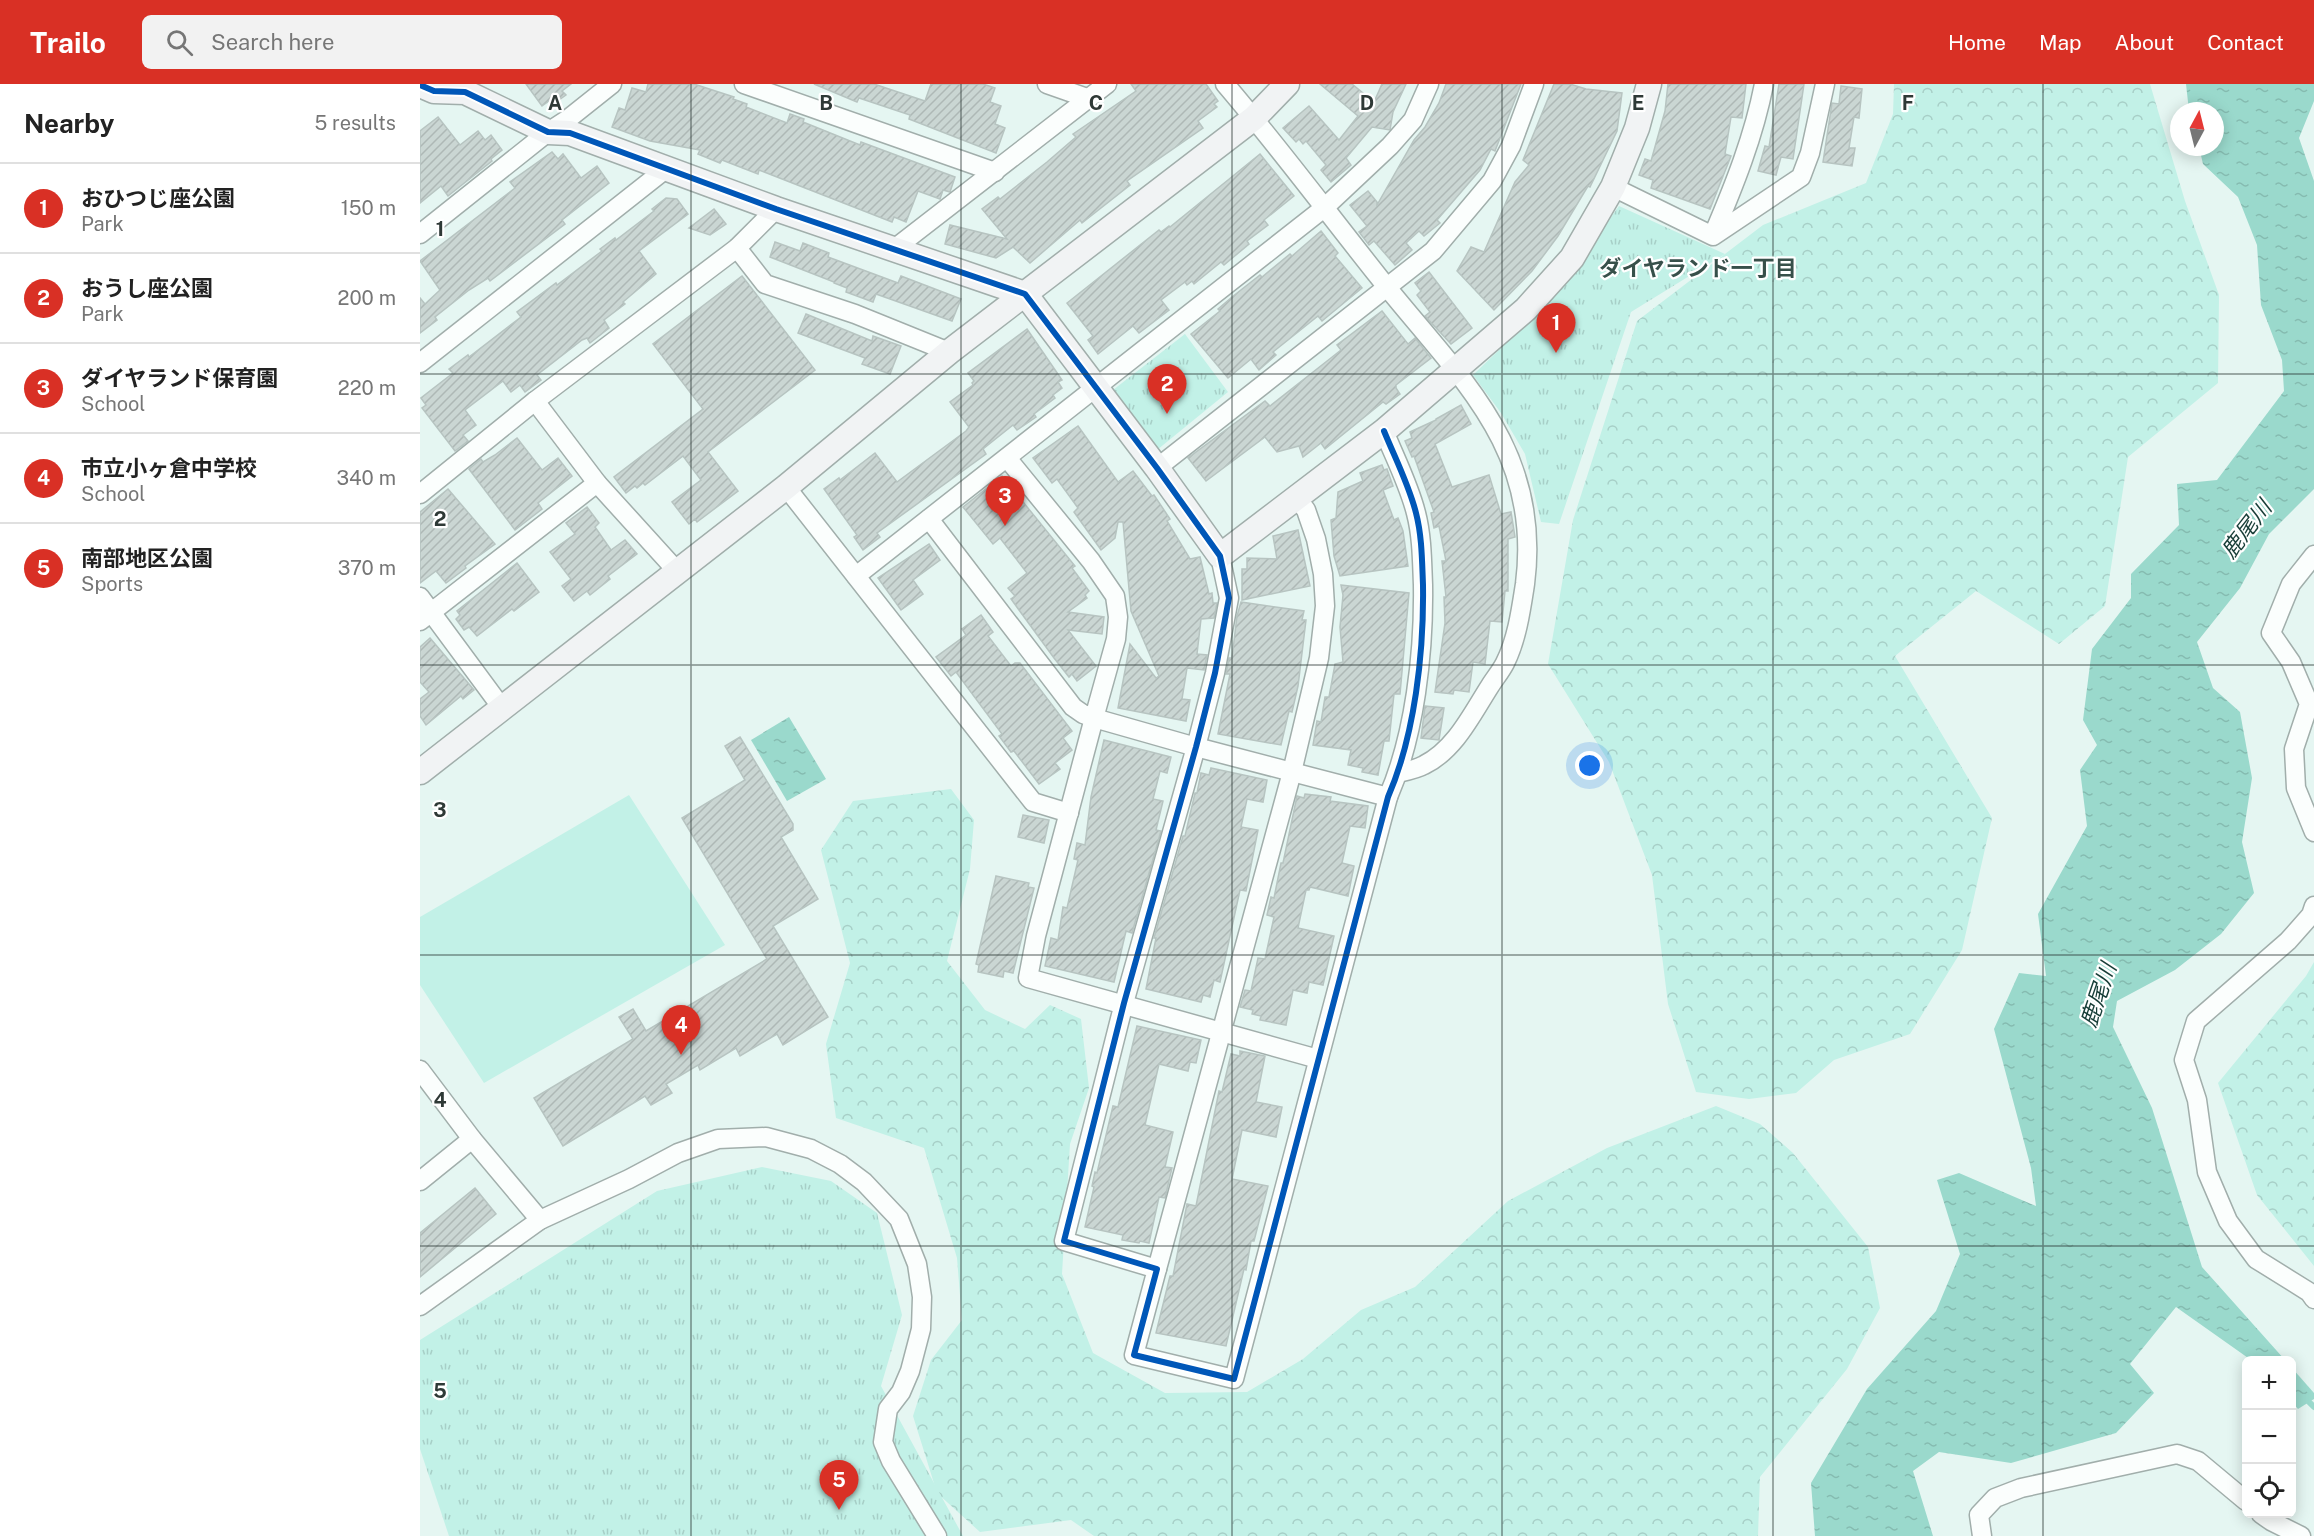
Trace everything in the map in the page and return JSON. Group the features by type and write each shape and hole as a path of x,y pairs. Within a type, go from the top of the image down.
{"street":[{"path":"420,234 612,84"},
{"path":"744,84 995,172"},
{"path":"1047,84 1088,98"},
{"path":"894,249 1107,84"},
{"path":"1225,84 1386,287 1455,369 1497,428 1513,463 1527,527 1528,559 1521,610 1505,662 1452,744 1425,765 1398,773"},
{"path":"420,772 786,486 949,352 1254,118 1287,84"},
{"path":"856,576 1324,208 1390,146 1413,120 1429,84"},
{"path":"1157,468 1433,251 1492,181 1511,146 1534,84"},
{"path":"1220,556 1384,431 1526,309 1572,258 1613,187 1637,128 1649,84"},
{"path":"1713,236 1758,114 1764,84"},
{"path":"1713,236 1801,177 1810,153 1825,84"},
{"path":"429,91 465,92 548,132 570,133 776,209 1025,294 1157,468 1220,556 1229,598 1215,673 1124,1003 1064,1241 1157,1269"},
{"path":"420,363 667,168"},
{"path":"1613,187 1713,236"},
{"path":"420,494 536,401 737,248 776,209"},
{"path":"737,248 765,284 855,314 949,352"},
{"path":"536,401 597,483 676,570"},
{"path":"1297,498 1306,510 1316,539 1323,574 1325,606 1319,658 1292,772 1134,1355 1234,1379 1388,797 1398,773 1416,689 1424,634 1422,553 1416,512 1384,431"},
{"path":"1007,458 1091,561 1115,596 1118,617 1116,639 1036,936 1029,978 1222,1030 1318,1059"},
{"path":"425,617 597,483"},
{"path":"786,486 1033,802 1070,813"},
{"path":"929,519 1073,707 1083,714 1196,747 1388,797"},
{"path":"2314,555 2291,584 2271,633 2291,662 2309,704 2294,749 2295,778 2296,788 2314,832"},
{"path":"420,597 425,617 502,708"},
{"path":"2314,906 2311,915 2288,941 2196,1021 2184,1060 2197,1100 2208,1172 2228,1221 2256,1259 2309,1292 2314,1299"},
{"path":"420,1070 472,1139 540,1220"},
{"path":"420,1306 540,1220 629,1179 678,1153 718,1139 766,1137 811,1149 840,1164 864,1182 899,1219 917,1264 922,1297 921,1329 910,1371 901,1392 888,1409 883,1442 891,1461 937,1536"},
{"path":"420,1181 472,1139"},
{"path":"1982,1536 1979,1515 1995,1498 2021,1488 2176,1454 2198,1461 2242,1497"},
{"path":"2267,1518 2301,1536"}],"green space":[{"path":"1894,84 2150,84 2170,156 2219,295 2218,383 2128,457 2105,606 2059,644 1976,591 1895,656 1992,818 1962,950 1910,1034 1834,1060 1796,1093 1749,1099 1696,1092 1668,1004 1652,875 1609,762 1548,664 1573,520 1637,321 1763,225 1866,183 1893,114"},
{"path":"1619,206 1725,254 1631,312 1559,524 1541,522 1525,454 1501,413 1473,375 1552,299"},
{"path":"1185,334 1228,392 1157,450 1113,390"},
{"path":"951,789 974,820 970,869 947,961 985,1010 1025,1029 1050,1005 1081,1019 1089,1088 1070,1144 1062,1274 1093,1353 1165,1393 1247,1392 1303,1359 1361,1310 1415,1287 1508,1201 1607,1148 1716,1106 1760,1124 1793,1153 1868,1247 1880,1308 1847,1369 1760,1477 1758,1536 1094,1536 1071,1520 980,1532 937,1493 913,1416 931,1360 962,1320 957,1258 924,1148 836,1118 826,1044 850,963 821,850 853,801"},
{"path":"629,795 725,945 484,1083 420,985 420,917"},
{"path":"2314,962 2314,1266 2257,1195 2218,1083 2306,976"},
{"path":"762,1167 831,1181 877,1213 902,1315 881,1386 963,1536 449,1536 420,1449 420,1340 657,1191"}],"water":[{"name":"鹿尾川","path":"2186,84 2314,84 2314,101 2299,138 2314,181 2314,489 2269,534 2240,588 2197,642 2213,688 2240,712 2252,778 2242,842 2254,893 2221,934 2175,970 2117,1001 2113,1027 2152,1108 2202,1267 2281,1356 2245,1356 2176,1307 2130,1364 2154,1393 2116,1433 2011,1463 1939,1452 1913,1471 1933,1536 1815,1536 1811,1483 1867,1389 1936,1311 1960,1254 1937,1180 1959,1173 2036,1206 2031,1168 1994,1029 2019,973 2046,976 2038,914 2087,826 2080,770 2097,745 2083,720 2092,649 2131,598 2131,574 2179,525 2177,484 2217,480 2284,391 2282,360 2261,305 2257,245 2238,197 2203,164 2201,156 2224,156 2224,102 2188,102"},
{"path":"789,717 826,779 787,801 751,740"},
{"path":"2296,1373 2314,1393 2314,1399 2298,1409 2296,1407"}],"building":[{"path":"526,84 571,84 562,91 566,95 552,105 549,101 542,106"},
{"path":"648,84 694,84 734,97 733,99 747,104 746,107 787,123 790,114 804,119 803,122 860,145 861,142 955,177 950,192 943,190 940,199 918,191 906,222 894,217 892,222 759,170 758,174 722,160 720,163 698,154 700,150 650,141 612,127 619,108 625,110 632,88 646,92"},
{"path":"814,84 874,84 925,101 931,84 983,84 995,88 990,102 1001,106 995,124 1005,128 996,153 909,119 910,115 859,98 857,102"},
{"path":"1131,84 1206,84 1218,101 1214,104 1217,107 1198,121 1203,128 1127,181 1130,185 1082,223 1080,220 1030,263 1013,247 996,258 945,244 950,225 1007,239 982,209 998,197 1000,199 1047,162 1076,137 1073,134 1136,91"},
{"path":"1320,84 1352,84 1374,102 1382,84 1406,84 1393,112 1390,130 1372,127 1346,158 1351,165 1331,182 1321,170 1326,165 1306,141 1303,144 1299,139 1296,142 1283,128 1309,106 1339,140 1358,116"},
{"path":"1446,84 1521,84 1495,151 1491,149 1480,170 1437,220 1440,223 1424,236 1419,231 1406,243 1412,250 1395,265 1374,241 1369,245 1359,232 1367,226 1350,205 1368,191 1377,205 1414,140 1425,127 1439,103"},
{"path":"1554,84 1570,84 1586,89 1622,93 1617,131 1590,187 1588,186 1558,236 1532,271 1494,310 1457,271 1471,247 1484,252 1515,182 1529,165 1523,160"},
{"path":"1668,84 1746,84 1742,118 1731,117 1725,154 1731,156 1710,209 1651,188 1653,180 1639,175 1645,159 1651,161 1665,111"},
{"path":"1779,84 1804,84 1793,159 1781,157 1776,175 1758,171 1765,146 1769,147"},
{"path":"1841,86 1862,89 1859,118 1854,117 1849,148 1855,148 1852,166 1823,162 1832,103 1839,104"},
{"path":"438,117 460,145 478,131 485,140 491,135 502,150 491,159 492,161 448,196 441,186 420,203 420,131"},
{"path":"552,152 558,159 563,154 581,178 597,166 609,183 562,220 565,224 490,281 488,278 469,290 435,317 437,320 420,333 420,298 425,304 440,290 420,261 515,188 510,182"},
{"path":"1260,154 1294,196 1264,220 1268,225 1247,241 1249,244 1224,265 1221,262 1194,284 1192,281 1187,285 1185,282 1161,300 1169,310 1139,333 1133,326 1098,354 1088,340 1093,336 1067,303 1159,230 1161,232 1170,227"},
{"path":"666,198 677,199 688,214 639,251 656,274 623,302 625,304 604,320 609,328 590,343 587,338 582,340 537,375 541,380 525,392 520,385 511,392 503,381 465,410 476,425 463,435 468,441 455,451 422,408 426,405 421,398 453,373 449,369 468,355 469,357 521,317 517,312 602,251 600,249 615,238 616,240 654,211 652,209"},
{"path":"714,209 726,224 710,235 689,228"},
{"path":"1321,231 1338,253 1335,256 1362,288 1322,321 1318,316 1273,352 1276,355 1259,370 1251,359 1228,378 1191,334 1220,311 1218,309 1232,297 1260,275 1262,277 1290,254 1292,256"},
{"path":"775,242 800,251 803,243 829,253 828,257 898,283 901,276 961,299 952,321 876,294 873,302 846,292 847,288 834,282 770,257"},
{"path":"1429,272 1472,328 1451,344 1425,316 1430,312 1417,295 1421,291 1415,283"},
{"path":"742,276 815,370 708,452 738,491 697,522 695,519 689,524 672,502 701,480 683,456 645,485 643,483 637,488 635,486 626,493 614,477 703,409 653,344"},
{"path":"1382,311 1408,344 1415,338 1431,358 1396,385 1400,394 1386,404 1383,402 1325,449 1321,443 1303,457 1299,446 1277,452 1265,437 1206,481 1188,458 1265,401 1270,406 1341,350 1337,345"},
{"path":"806,314 872,341 873,336 901,346 890,374 862,364 865,358 798,333"},
{"path":"1027,329 1062,380 1058,382 1062,388 1053,395 1055,398 1034,414 1036,417 1017,430 1013,425 983,449 986,454 877,533 880,537 863,550 854,537 857,535 824,489 839,478 840,480 875,453 897,482 966,431 969,427 950,402 973,385 974,381 968,373"},
{"path":"1461,405 1471,424 1435,444 1452,487 1489,475 1501,514 1511,512 1515,537 1508,539 1508,591 1505,591 1502,622 1490,621 1485,664 1473,662 1469,692 1454,690 1453,694 1435,692 1445,623 1444,597 1446,597 1442,561 1446,561 1439,526 1434,528 1431,513 1434,512 1414,456 1412,457 1405,441 1412,438 1410,432"},
{"path":"1078,426 1118,482 1133,471 1152,496 1154,495 1170,519 1167,521 1190,559 1200,557 1209,594 1212,593 1213,603 1217,603 1214,618 1201,619 1197,654 1207,655 1204,670 1187,668 1182,699 1190,700 1186,721 1118,708 1130,644 1156,678 1159,676 1131,611 1123,522 1118,522 1115,538 1101,550 1074,512 1078,508 1057,479 1052,483 1033,458"},
{"path":"517,438 542,470 558,458 572,476 538,503 542,509 515,530 469,469 481,459 483,462 495,455"},
{"path":"1382,465 1384,470 1387,469 1393,486 1383,490 1394,520 1398,518 1403,531 1408,566 1340,576 1334,556 1331,520 1336,518 1338,492 1363,481 1360,473"},
{"path":"1002,476 1075,566 1072,568 1089,591 1085,595 1087,598 1068,612 1104,617 1102,634 1068,630 1096,666 1077,681 1072,674 1069,677 1011,599 1015,596 1008,588 1027,573 1000,538 993,544 963,507"},
{"path":"448,489 495,544 446,583 436,571 420,583 420,512"},
{"path":"587,507 599,523 595,527 611,550 625,540 637,554 608,576 610,579 590,595 587,591 574,601 562,586 571,579 550,552 575,534 566,523"},
{"path":"1298,530 1310,586 1242,600 1242,569 1247,569 1247,558 1277,559 1273,536"},
{"path":"929,544 940,560 913,580 923,594 901,610 878,578"},
{"path":"517,563 539,592 477,636 469,627 464,630 456,619 460,615 457,611"},
{"path":"1341,585 1409,593 1400,694 1394,694 1389,741 1384,741 1378,775 1362,772 1363,768 1348,765 1351,750 1313,745 1317,721 1321,722 1325,697 1329,697 1335,664 1343,662 1340,627 1343,595"},
{"path":"1241,602 1304,611 1302,620 1306,620 1298,686 1281,745 1218,734 1230,674 1226,674 1229,658 1232,658"},
{"path":"981,615 993,632 988,636 1011,666 1020,663 1072,731 1063,738 1072,750 1055,763 1060,769 1039,784 1014,751 1011,752 999,736 1002,734 956,672 951,676 936,657 966,635 962,629"},
{"path":"430,638 474,690 463,699 461,696 426,725 420,716 420,699 429,692 420,682 420,647"},
{"path":"1425,706 1444,708 1439,740 1421,738"},
{"path":"740,737 793,824 793,830 781,837 818,899 773,926 828,1017 783,1045 777,1034 740,1056 736,1048 700,1070 698,1065 666,1084 672,1093 651,1105 645,1096 563,1146 534,1098 633,1039 619,1017 633,1009 646,1031 767,959 682,818 745,780 725,746"},
{"path":"1104,740 1171,757 1167,773 1160,771 1153,799 1163,801 1156,830 1161,831 1132,933 1126,931 1114,982 1045,966 1051,938 1058,940 1063,907 1067,908 1078,860 1074,859 1077,843 1085,845 1091,797"},
{"path":"1211,768 1267,780 1263,802 1247,799 1241,827 1258,830 1246,891 1240,890 1220,982 1214,980 1210,997 1203,995 1201,1002 1146,989 1156,938 1154,938 1183,836 1185,836 1195,793 1197,793 1201,773 1209,775"},
{"path":"1305,794 1331,797 1330,801 1368,806 1365,828 1350,826 1342,863 1354,866 1348,896 1310,887 1306,890 1298,928 1334,936 1323,985 1309,982 1307,993 1293,990 1286,1025 1260,1020 1261,1016 1252,1014 1253,1010 1240,1007 1245,990 1251,991 1258,958 1265,959 1274,917 1267,915 1271,897 1274,898 1297,796 1304,798"},
{"path":"1023,815 1049,820 1044,843 1018,837"},
{"path":"996,876 1029,883 1028,887 1034,888 1013,973 1004,971 1003,977 978,972 979,965 976,964"},
{"path":"1137,1026 1201,1040 1196,1063 1190,1062 1188,1071 1159,1064 1145,1125 1173,1132 1165,1167 1172,1168 1165,1198 1159,1197 1149,1243 1122,1240 1123,1235 1085,1227 1095,1172 1097,1173 1113,1106 1118,1107"},
{"path":"1240,1051 1265,1056 1256,1102 1282,1107 1276,1137 1242,1130 1232,1179 1268,1186 1254,1241 1251,1241 1246,1270 1244,1269 1226,1346 1156,1333 1170,1276 1173,1276 1187,1204 1196,1206 1219,1091 1222,1092 1231,1054 1240,1056"},
{"path":"475,1188 496,1214 420,1277 420,1233"}],"waterway":[{"path":"2304,1397 2314,1407"}],"cycle path":[{"path":"420,85 434,91 465,92 548,132 570,133 776,209 1025,294 1157,468 1220,556 1229,598 1215,673 1124,1003 1064,1241 1157,1269 1134,1355 1234,1379 1388,797 1405,747 1416,693 1423,611 1421,540 1410,492 1384,431"}],"place":[{"name":"おひつじ座公園","path":"1556,353"},
{"name":"おうし座公園","path":"1167,414"},
{"name":"ダイヤランド保育園","path":"1005,526"},
{"name":"市立小ヶ倉中学校","path":"681,1055"},
{"name":"南部地区公園","path":"839,1510"}],"district":[{"name":"ダイヤランド一丁目","path":"1698,268"}]}
